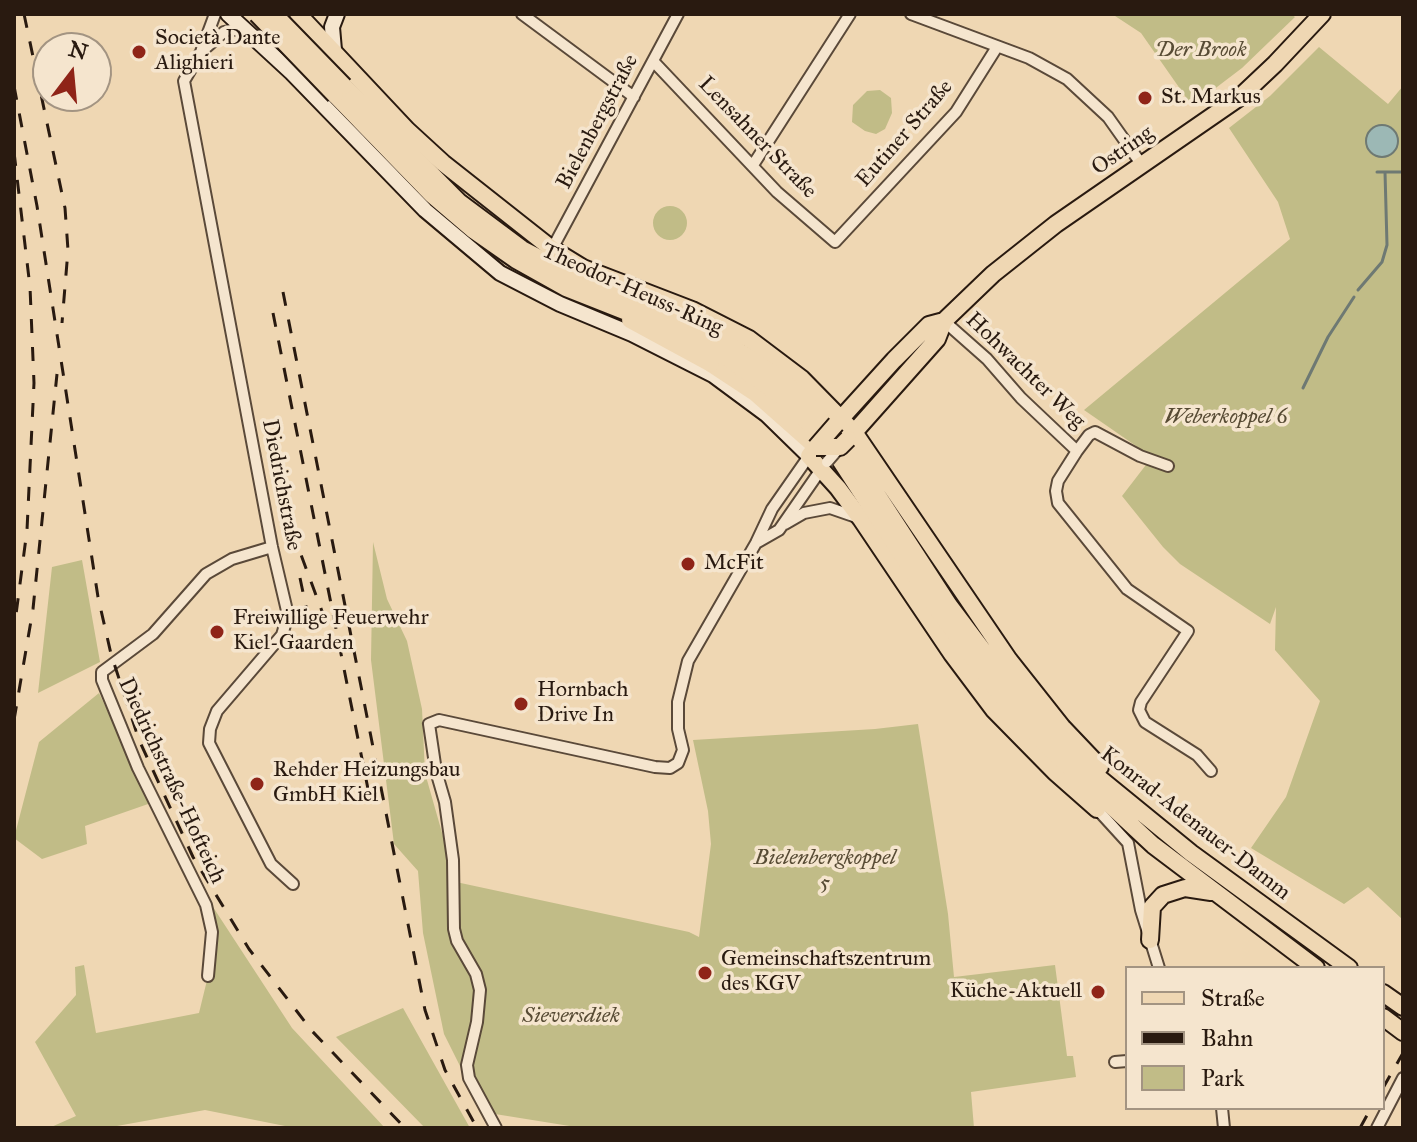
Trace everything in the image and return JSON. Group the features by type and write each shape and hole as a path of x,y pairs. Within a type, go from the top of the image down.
{"main road":[{"name":"Theodor-Heuss-Ring","path":"228,14 292,73 407,192 500,273 560,304 691,362 809,447"},
{"name":"Theodor-Heuss-Ring","path":"257,14 459,202 522,249 576,277 688,323 725,342 799,394 847,448 874,513"},
{"name":"Theodor-Heuss-Ring","path":"274,14 432,195 473,230 534,271 566,288 685,335 721,354 781,396 829,445 874,513"},
{"path":"243,28 297,14 399,122 443,163 552,249 583,268"},
{"path":"334,50 332,27 337,14"},
{"name":"Ostring","path":"848,439 937,339 944,321 1017,254 1250,88 1322,14"},
{"path":"522,249 583,268"},
{"name":"Theodor-Heuss-Ring","path":"583,268 718,322 779,359 839,421"},
{"name":"Theodor-Heuss-Ring","path":"618,307 630,321 711,364 755,393 809,447 838,488"},
{"name":"Ostring","path":"809,447 839,421 929,325 944,321"},
{"path":"720,380 755,393"},
{"path":"839,421 848,439 874,457 971,608 1026,682 1089,756 1170,828 1191,853"},
{"path":"809,447 848,439"},
{"name":"Konrad-Adenauer-Damm","path":"838,488 874,513 1013,690 1077,760 1191,853 1346,966"},
{"name":"Konrad-Adenauer-Damm","path":"874,513 952,654 994,710 1055,772 1097,809 1153,845 1313,966"},
{"name":"Konrad-Adenauer-Damm","path":"874,513 937,609 1002,697 1053,752 1153,845"},
{"path":"1150,940 1152,907 1163,895 1185,888 1214,892"},
{"path":"1385,994 1403,1007"},
{"path":"1385,1018 1403,1032"}],"street":[{"name":"Diedrichstraße","path":"215,14 201,52 184,81 272,547 288,615 282,635 217,711 210,729 209,743 271,864 293,884"},
{"path":"522,14 634,97"},
{"name":"Bielenbergstraße","path":"552,249 678,14"},
{"path":"753,165 850,14"},
{"path":"911,14 1029,58 1083,91 1108,117 1142,165"},
{"path":"201,52 224,32 243,28"},
{"name":"Eutiner Straße","path":"835,242 956,112 997,47"},
{"name":"Lensahner Straße","path":"653,61 777,192 835,242"},
{"name":"Hohwachter Weg","path":"944,321 987,359 1021,398 1077,451"},
{"name":"Hohwachter Weg","path":"1168,466 1140,456 1095,432 1077,451 1058,481 1056,491 1058,503 1113,575 1127,589 1188,631 1141,702 1139,710 1145,722 1197,755 1211,771"},
{"name":"Ostring","path":"780,528 824,466 848,439"},
{"name":"Ostring","path":"496,1128 469,1078 467,1065 477,1022 480,990 476,974 457,941 454,929 453,860 429,724 439,720 655,767 670,768 678,763 683,750 678,729 678,702 688,661 809,447"},
{"name":"Ostring","path":"756,543 804,513 830,508 874,513"},
{"name":"Diedrichstraße-Hofteich","path":"208,976 212,932 206,905 138,768 102,680 102,672 153,634 206,574 232,559 272,547"},
{"path":"1097,809 1128,843 1141,910 1158,966"},
{"path":"1377,1128 1403,1078"}],"green space":[{"name":"Der Brook","path":"1112,14 1291,14 1295,17 1242,68 1192,106 1141,33"},
{"name":"Weberkoppel 6","path":"1319,47 1388,104 1403,86 1403,920 1368,887 1344,904 1251,848 1286,797 1320,701 1275,650 1276,607 1270,624 1180,564 1163,547 1122,496 1152,457 1084,410 1290,239 1278,202 1229,128 1270,96"},
{"path":"880,90 891,98 892,113 885,129 876,134 852,122 853,105 867,91"},
{"path":"670,206 682,211 687,223 682,235 670,240 658,235 653,223 658,211"},
{"path":"373,542 387,599 407,641 422,709 425,773 456,882 689,932 699,937 711,844 708,811 693,740 918,724 948,914 954,977 1055,965 1067,1056 1073,1056 1076,1077 971,1092 974,1128 582,1128 495,1114 476,1084 472,1066 461,1068 444,1034 423,933 418,871 394,844 371,660"},
{"path":"82,560 100,662 38,693 52,567"},
{"path":"99,693 151,803 85,826 87,844 42,859 14,838 39,742"},
{"path":"213,907 292,1028 385,1128 295,1128 205,1110 106,1128 49,1128 76,1116 35,1042 76,995 75,967 84,965 96,1033 199,1013 209,972"},
{"path":"403,1008 470,1128 425,1128 336,1037"}],"water":[{"path":"1382,125 1394,129 1398,141 1394,153 1382,157 1370,153 1366,141 1370,129"}],"waterway":[{"path":"1377,172 1403,172"},
{"path":"1358,290 1382,262 1387,245 1385,172"},
{"path":"1303,388 1328,337 1354,297"}],"railway":[{"path":"24,14 65,208 68,250 62,323"},
{"path":"14,86 37,206 98,597 111,654 139,740 193,857 249,949 312,1031 405,1128"},
{"path":"14,152 30,287 34,383 27,530 14,630"},
{"path":"283,292 425,1010 445,1070 477,1128"},
{"path":"273,313 368,789"},
{"path":"14,720 33,609 57,374"},
{"path":"285,502 326,622"},
{"path":"300,578 309,621"},
{"path":"1385,1084 1403,1053"},
{"path":"1360,1128 1370,1110"}],"place":[{"name":"Società Dante Alighieri","path":"139,52"},
{"name":"St. Markus","path":"1145,98"},
{"name":"McFit","path":"688,564"},
{"name":"Freiwillige Feuerwehr Kiel-Gaarden","path":"217,632"},
{"name":"Hornbach Drive In","path":"521,704"},
{"name":"Rehder Heizungsbau GmbH Kiel","path":"257,784"},
{"name":"Gemeinschaftszentrum des KGV","path":"705,973"},
{"name":"Küche-Aktuell","path":"1098,992"}],"park label":[{"name":"Bielenbergkoppel 5","path":"825,872"},
{"name":"Sieversdiek","path":"571,1017"}]}
